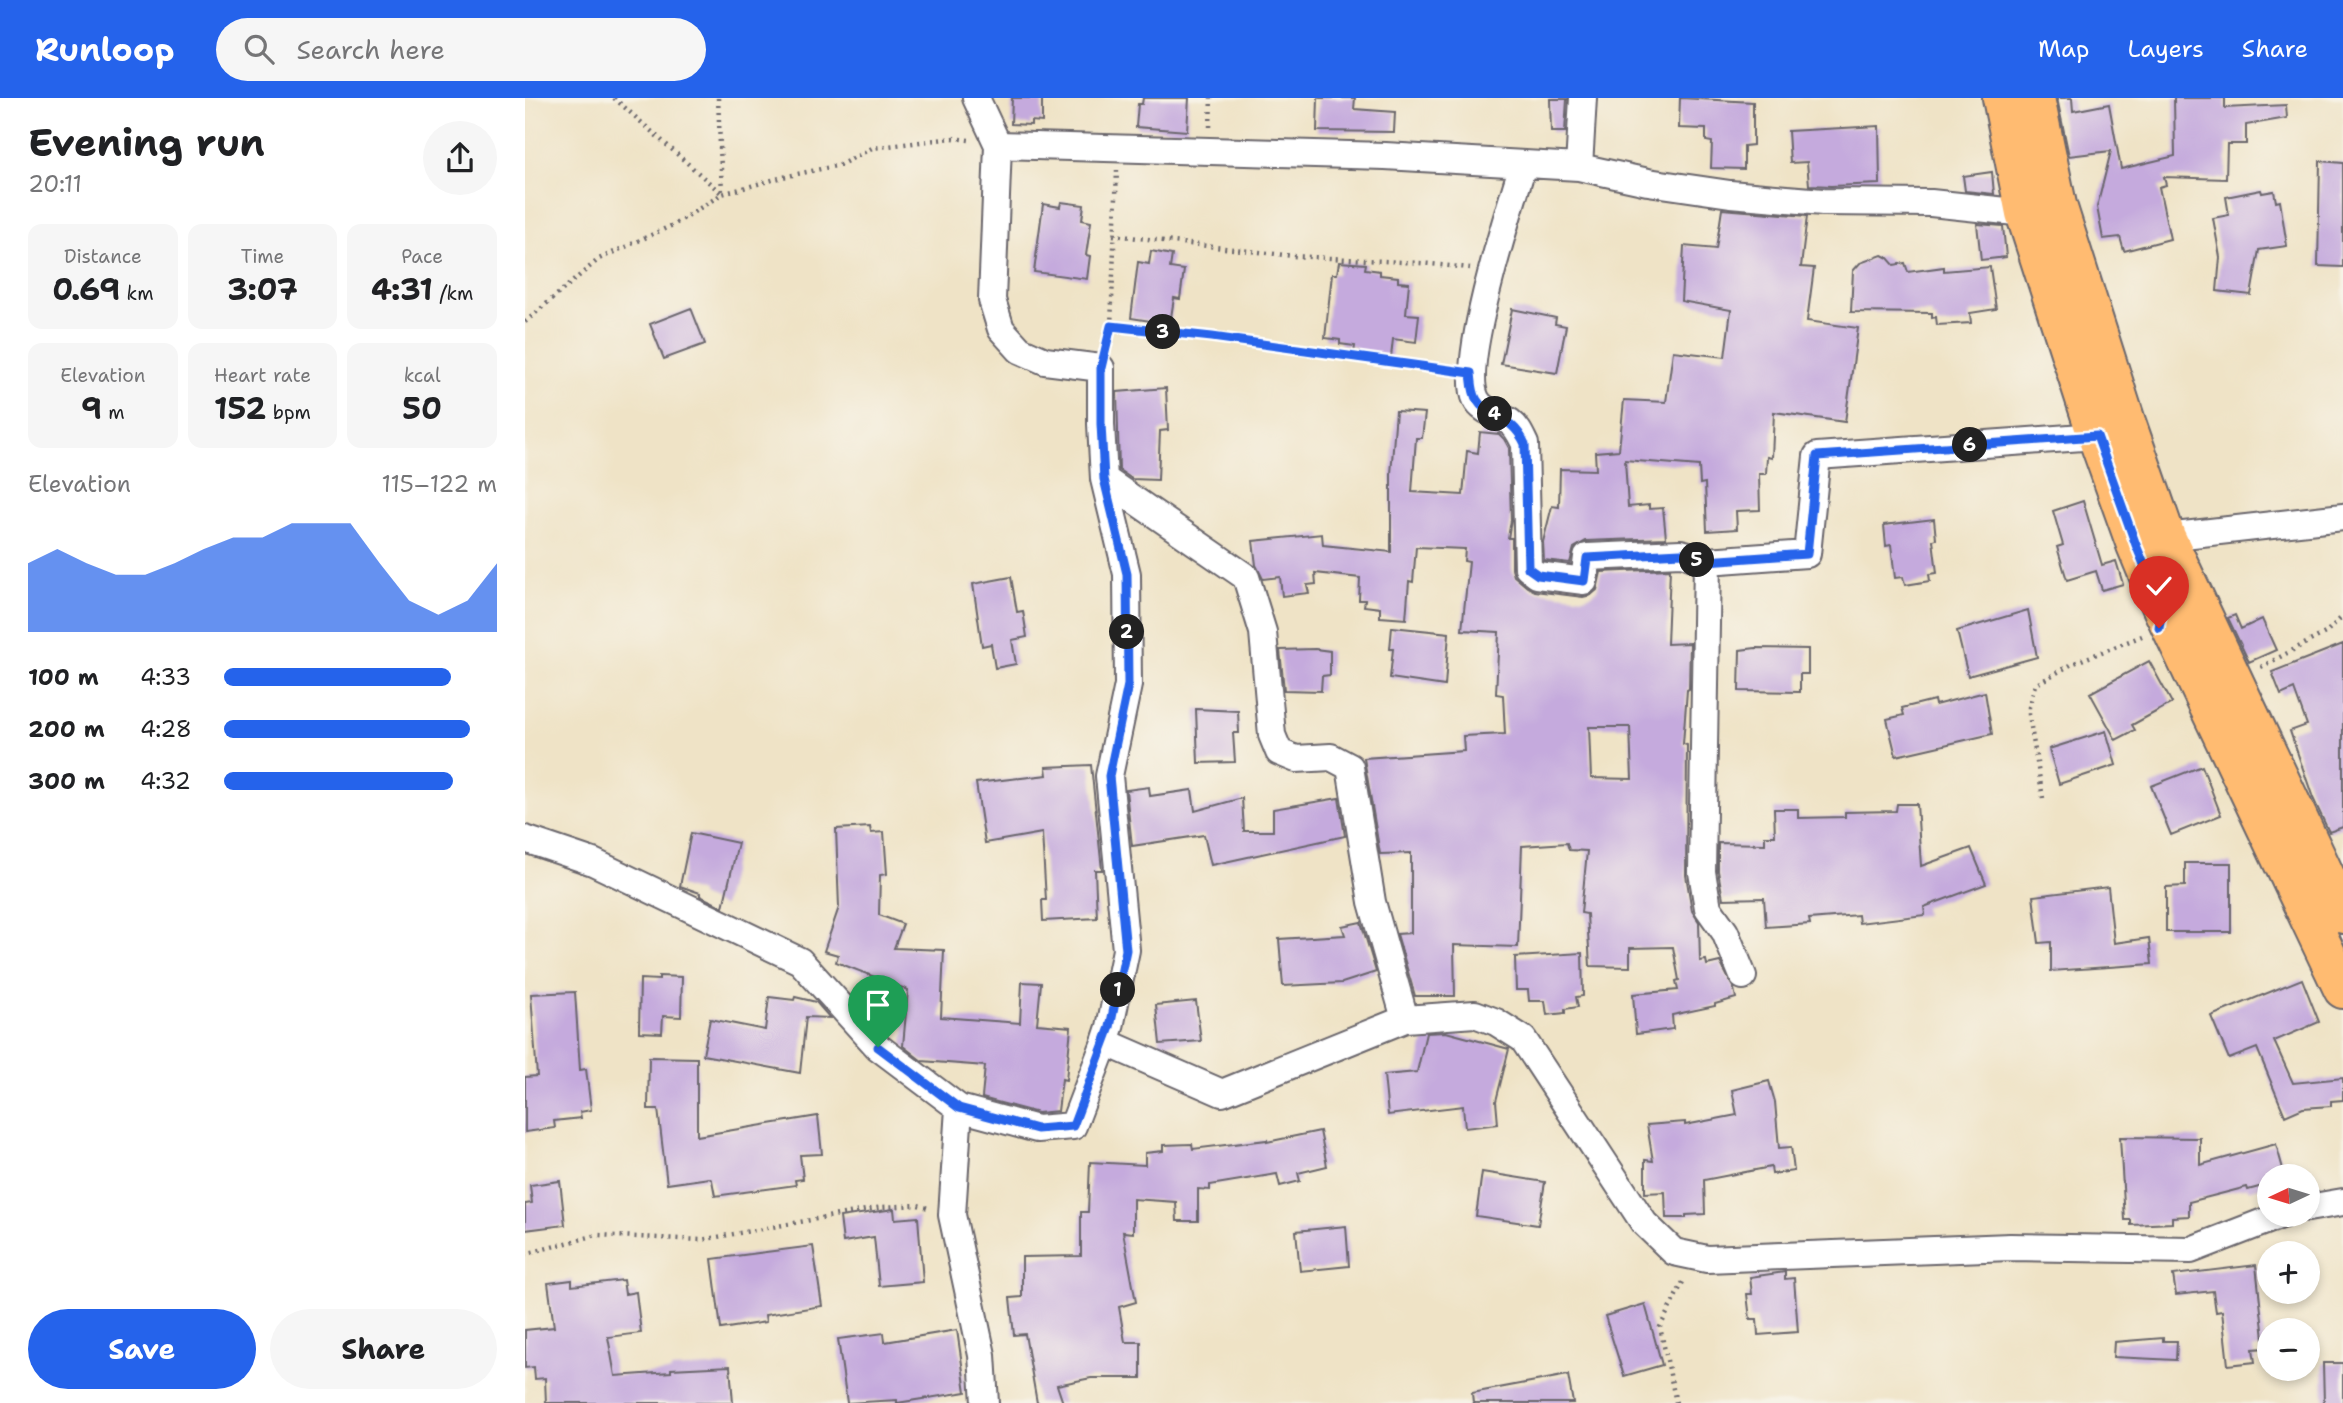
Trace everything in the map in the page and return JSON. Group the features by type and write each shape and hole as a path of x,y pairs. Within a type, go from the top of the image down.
{"main road":[{"path":"2002,98 2025,213 2097,436 2136,545 2162,608 2343,989"},
{"path":"2035,98 2057,205 2127,425 2166,537 2343,914"}],"street":[{"path":"525,839 593,862 800,961 878,1047 959,1108 1037,1129 1073,1126 1110,1027 1126,950 1109,776 1128,685 1127,574 1104,479 1101,368 1045,361 1020,350 1001,329 992,300 998,145 976,98"},
{"path":"1579,167 1583,98"},
{"path":"998,145 1385,156 1579,167 1648,182 1730,194 1823,202 1931,203 2025,213"},
{"path":"1523,165 1491,271 1471,373 1475,397 1481,407 1510,422 1519,431 1525,444 1528,568 1538,575 1584,581 1587,558 1681,553 1689,554 1695,560 1707,561 1807,554 1817,456 2097,436"},
{"path":"1104,479 1246,577 1263,632 1272,735 1279,752 1296,759 1331,757 1350,767 1372,902 1405,1019"},
{"path":"2166,537 2343,517"},
{"path":"1707,561 1702,872 1708,908 1725,932 1743,976"},
{"path":"1105,1042 1222,1093 1405,1019 1475,1014 1496,1022 1523,1039 1644,1223 1674,1252 1707,1259 2010,1247 2191,1250 2257,1224"},
{"path":"959,1108 952,1214 982,1355 985,1403"},
{"path":"2321,1206 2343,1202"}],"path":[{"path":"614,98 722,194"},
{"path":"718,98 722,194"},
{"path":"525,322 599,258 675,224 722,194 840,165 872,148 953,138 998,145"},
{"path":"1101,368 1111,326 1118,149"},
{"path":"1113,236 1293,256 1420,263 1491,271"},
{"path":"1111,326 1471,373"},
{"path":"2043,798 2029,707 2035,685 2074,663 2159,628 2162,608"},
{"path":"2234,682 2325,633 2343,616"},
{"path":"525,1254 597,1235 701,1240 882,1207 918,1205 952,1214"},
{"path":"1675,1403 1660,1327 1688,1273 1707,1259"}],"building":[{"path":"1012,98 1042,98 1042,122 1031,121 1031,125 1011,124"},
{"path":"1143,98 1189,98 1187,131 1136,127 1138,104 1142,104"},
{"path":"1318,98 1355,98 1354,109 1395,112 1394,132 1317,131"},
{"path":"1680,98 1753,102 1753,145 1744,146 1744,169 1711,168 1712,142 1706,141 1706,129 1679,128"},
{"path":"2057,98 2072,98 2073,111 2109,104 2121,169 2175,156 2174,98 2225,98 2225,108 2286,105 2287,118 2246,125 2246,144 2227,144 2226,179 2164,177 2166,185 2159,187 2170,239 2124,251 2120,237 2103,239 2097,207 2111,151 2069,156"},
{"path":"1550,99 1567,99 1565,132 1551,132"},
{"path":"1879,126 1880,184 1809,185 1807,162 1790,163 1788,131"},
{"path":"2320,161 2343,163 2343,267 2318,266"},
{"path":"1992,172 1994,194 1965,191 1963,176"},
{"path":"2261,190 2262,193 2274,191 2276,202 2280,201 2287,246 2259,250 2251,295 2217,291 2220,257 2213,218 2229,215 2226,197"},
{"path":"1061,202 1084,205 1082,220 1091,222 1086,255 1090,256 1087,279 1034,272 1043,204 1060,207"},
{"path":"1722,209 1807,216 1801,267 1814,268 1807,321 1858,328 1845,422 1774,412 1772,458 1767,457 1766,474 1759,474 1760,510 1736,511 1737,529 1707,531 1705,483 1700,484 1699,466 1625,460 1628,507 1649,505 1649,509 1663,508 1666,538 1586,541 1574,548 1570,563 1544,560 1543,542 1552,506 1559,507 1560,469 1596,470 1595,452 1619,450 1624,400 1666,402 1673,351 1725,357 1731,310 1681,301 1684,246 1716,249"},
{"path":"1977,224 2003,226 2006,257 1981,260"},
{"path":"1151,251 1172,255 1170,268 1184,270 1180,299 1174,298 1170,324 1131,318 1138,262 1149,264"},
{"path":"1882,255 1894,265 1905,263 1908,272 1944,267 1944,271 1990,267 1996,309 1970,313 1971,323 1937,325 1936,317 1932,318 1932,313 1851,312 1853,271 1860,263"},
{"path":"1339,262 1366,264 1365,269 1380,271 1380,275 1398,277 1398,282 1409,283 1406,314 1419,315 1416,342 1393,339 1391,357 1354,353 1355,346 1325,338 1332,274 1337,274"},
{"path":"691,308 705,344 664,359 650,324"},
{"path":"1512,309 1556,318 1555,324 1566,326 1557,373 1501,364"},
{"path":"1166,388 1168,430 1160,431 1158,480 1132,479 1119,470 1117,392"},
{"path":"1396,411 1425,413 1422,438 1416,438 1412,492 1463,495 1467,451 1478,453 1480,432 1499,434 1509,448 1511,520 1508,538 1512,538 1512,569 1514,576 1527,587 1535,591 1583,597 1597,590 1601,572 1670,569 1667,644 1690,643 1689,689 1683,744 1687,745 1686,875 1692,911 1699,922 1700,961 1706,960 1707,965 1720,962 1736,998 1715,1006 1672,1015 1673,1029 1636,1034 1633,994 1678,990 1676,981 1679,980 1673,947 1630,948 1630,967 1590,966 1587,914 1581,913 1587,851 1569,850 1567,843 1522,846 1518,947 1454,945 1455,996 1415,996 1397,934 1411,933 1411,853 1380,854 1364,758 1464,751 1463,736 1505,734 1503,695 1496,694 1499,632 1462,630 1469,562 1464,561 1465,549 1416,547 1413,582 1409,581 1406,619 1380,617 1380,608 1364,606 1365,600 1359,600 1360,578 1315,573 1316,584 1307,585 1309,593 1282,596 1280,577 1263,579 1256,565 1253,541 1322,534 1323,545 1391,552 1391,474","holes":["1589,727 1630,727 1632,779 1591,778"]},
{"path":"2083,501 2102,565 2116,561 2123,584 2102,590 2096,571 2067,580 2057,547 2063,545 2053,511"},
{"path":"1934,519 1936,539 1933,540 1937,573 1929,574 1930,581 1905,585 1903,577 1895,578 1891,545 1886,546 1884,525"},
{"path":"1011,577 1017,612 1023,611 1027,637 1012,640 1016,664 995,668 991,644 982,646 973,584"},
{"path":"2028,610 2037,657 1968,676 1957,631"},
{"path":"2235,615 2241,629 2262,619 2276,650 2249,662 2228,618"},
{"path":"1392,627 1449,633 1445,686 1390,678"},
{"path":"2343,644 2343,827 2329,832 2313,798 2290,731 2307,725 2294,689 2281,695 2272,672"},
{"path":"1808,649 1808,674 1800,674 1800,692 1739,691 1740,650"},
{"path":"1280,650 1330,651 1330,675 1322,676 1321,691 1284,690"},
{"path":"2149,661 2172,703 2132,725 2135,730 2116,740 2090,693"},
{"path":"1985,692 1992,734 1896,756 1887,719 1904,715 1902,708 1934,700 1935,705"},
{"path":"1196,709 1238,711 1239,733 1233,733 1235,762 1198,763"},
{"path":"2106,731 2116,765 2059,784 2049,749"},
{"path":"1091,765 1102,870 1095,870 1097,918 1043,921 1042,900 1046,900 1042,833 985,843 976,783 1047,775 1046,767"},
{"path":"2202,766 2221,815 2171,835 2151,786"},
{"path":"1149,787 1150,796 1192,790 1195,811 1242,798 1244,831 1273,831 1273,809 1339,798 1345,836 1211,865 1204,835 1132,846 1126,790"},
{"path":"1897,804 1917,804 1921,866 1971,848 1986,884 1924,907 1925,915 1859,923 1858,915 1809,919 1810,924 1766,927 1764,898 1723,899 1718,871 1718,843 1765,844 1765,836 1775,836 1774,809 1798,809 1798,818 1845,817 1845,812 1896,811"},
{"path":"870,827 871,833 884,832 887,874 880,875 879,915 903,924 894,948 944,950 941,1017 1020,1023 1022,982 1041,983 1037,1024 1071,1027 1066,1080 1062,1079 1058,1111 1038,1113 982,1098 985,1066 922,1061 903,1046 908,990 836,962 838,955 824,951 839,907 836,829"},
{"path":"691,833 738,843 723,907 700,896 700,893 680,886"},
{"path":"2185,863 2231,863 2231,932 2166,932 2166,887 2185,886"},
{"path":"2108,887 2114,943 2149,938 2152,964 2051,971 2051,942 2039,943 2033,896"},
{"path":"1361,922 1376,972 1342,983 1283,986 1279,939 1345,935 1342,926"},
{"path":"1582,953 1583,996 1576,997 1578,1007 1565,1009 1565,1013 1547,1015 1545,1001 1529,1001 1528,990 1516,990 1515,957"},
{"path":"659,976 682,977 681,1017 663,1016 662,1033 639,1032 640,979 659,980"},
{"path":"2302,979 2319,1022 2274,1041 2293,1083 2343,1078 2343,1100 2331,1101 2331,1106 2303,1108 2285,1116 2257,1048 2229,1059 2211,1016"},
{"path":"575,992 580,1070 586,1069 591,1110 580,1112 581,1118 554,1121 555,1128 525,1132 525,1077 537,1076 531,994"},
{"path":"769,997 794,1000 795,997 816,1002 830,1018 806,1017 800,1073 703,1055 710,1019 765,1030"},
{"path":"1196,1001 1201,1041 1160,1044 1156,1005"},
{"path":"1446,1032 1509,1049 1496,1101 1498,1124 1465,1128 1463,1106 1388,1115 1384,1075 1417,1072 1426,1033"},
{"path":"649,1057 697,1058 697,1136 818,1116 822,1154 800,1155 803,1179 795,1180 796,1185 715,1196 712,1180 709,1178 667,1184 658,1109 648,1109"},
{"path":"1769,1081 1775,1102 1779,1148 1791,1147 1794,1171 1772,1174 1771,1167 1704,1180 1705,1214 1666,1218 1665,1192 1645,1193 1645,1160 1653,1161 1647,1125 1685,1122 1685,1125 1737,1115 1732,1090"},
{"path":"1320,1131 1327,1166 1298,1173 1300,1181 1280,1186 1277,1174 1210,1185 1210,1190 1198,1189 1198,1221 1177,1221 1176,1202 1133,1199 1133,1233 1123,1232 1136,1302 1119,1307 1125,1342 1141,1342 1141,1378 1091,1378 1057,1385 1063,1403 1037,1403 1025,1334 1014,1335 1010,1298 1022,1297 1022,1257 1081,1256 1081,1212 1088,1212 1090,1162 1145,1165 1145,1153 1163,1151 1163,1145 1192,1144 1193,1149 1267,1142"},
{"path":"2120,1137 2200,1138 2200,1165 2276,1144 2282,1164 2257,1164 2257,1188 2248,1190 2247,1187 2189,1202 2189,1216 2172,1217 2172,1223 2131,1225 2131,1220 2125,1220"},
{"path":"1482,1172 1545,1182 1538,1225 1476,1216"},
{"path":"560,1181 565,1225 525,1230 525,1204 532,1203 530,1185"},
{"path":"894,1209 895,1219 918,1217 923,1282 879,1286 874,1237 843,1242 840,1217"},
{"path":"1346,1226 1349,1266 1300,1271 1296,1231"},
{"path":"813,1246 822,1306 765,1315 766,1322 721,1329 712,1259"},
{"path":"2256,1265 2257,1304 2260,1304 2262,1318 2257,1318 2257,1349 2253,1349 2255,1362 2228,1365 2222,1311 2216,1312 2213,1291 2176,1295 2173,1275"},
{"path":"1785,1272 1785,1279 1794,1278 1798,1332 1758,1335 1757,1319 1750,1319 1747,1294 1752,1294 1750,1277"},
{"path":"572,1280 572,1286 623,1280 625,1294 636,1292 641,1333 608,1337 615,1376 671,1372 671,1369 730,1366 733,1403 546,1403 545,1378 535,1379 534,1367 525,1368 525,1330 554,1327 548,1283"},
{"path":"1645,1304 1662,1365 1624,1376 1605,1316"},
{"path":"957,1330 966,1392 897,1403 897,1400 847,1403 838,1339 884,1333 885,1342"},
{"path":"2163,1338 2163,1341 2177,1341 2176,1360 2113,1357 2114,1342"},
{"path":"2323,1363 2343,1363 2343,1403 2324,1403"},
{"path":"1568,1375 1573,1403 1473,1403 1472,1393"}],"route":[{"path":"878,1047 959,1108 1037,1129 1073,1126 1110,1027 1126,950 1109,776 1128,685 1127,574 1104,479 1101,424 1101,368 1111,326 1212,337 1471,373 1475,397 1481,407 1510,422 1519,431 1525,444 1528,568 1538,575 1584,581 1587,558 1681,553 1689,554 1695,560 1707,561 1807,554 1817,456 2097,436 2162,608 2159,628"}]}
